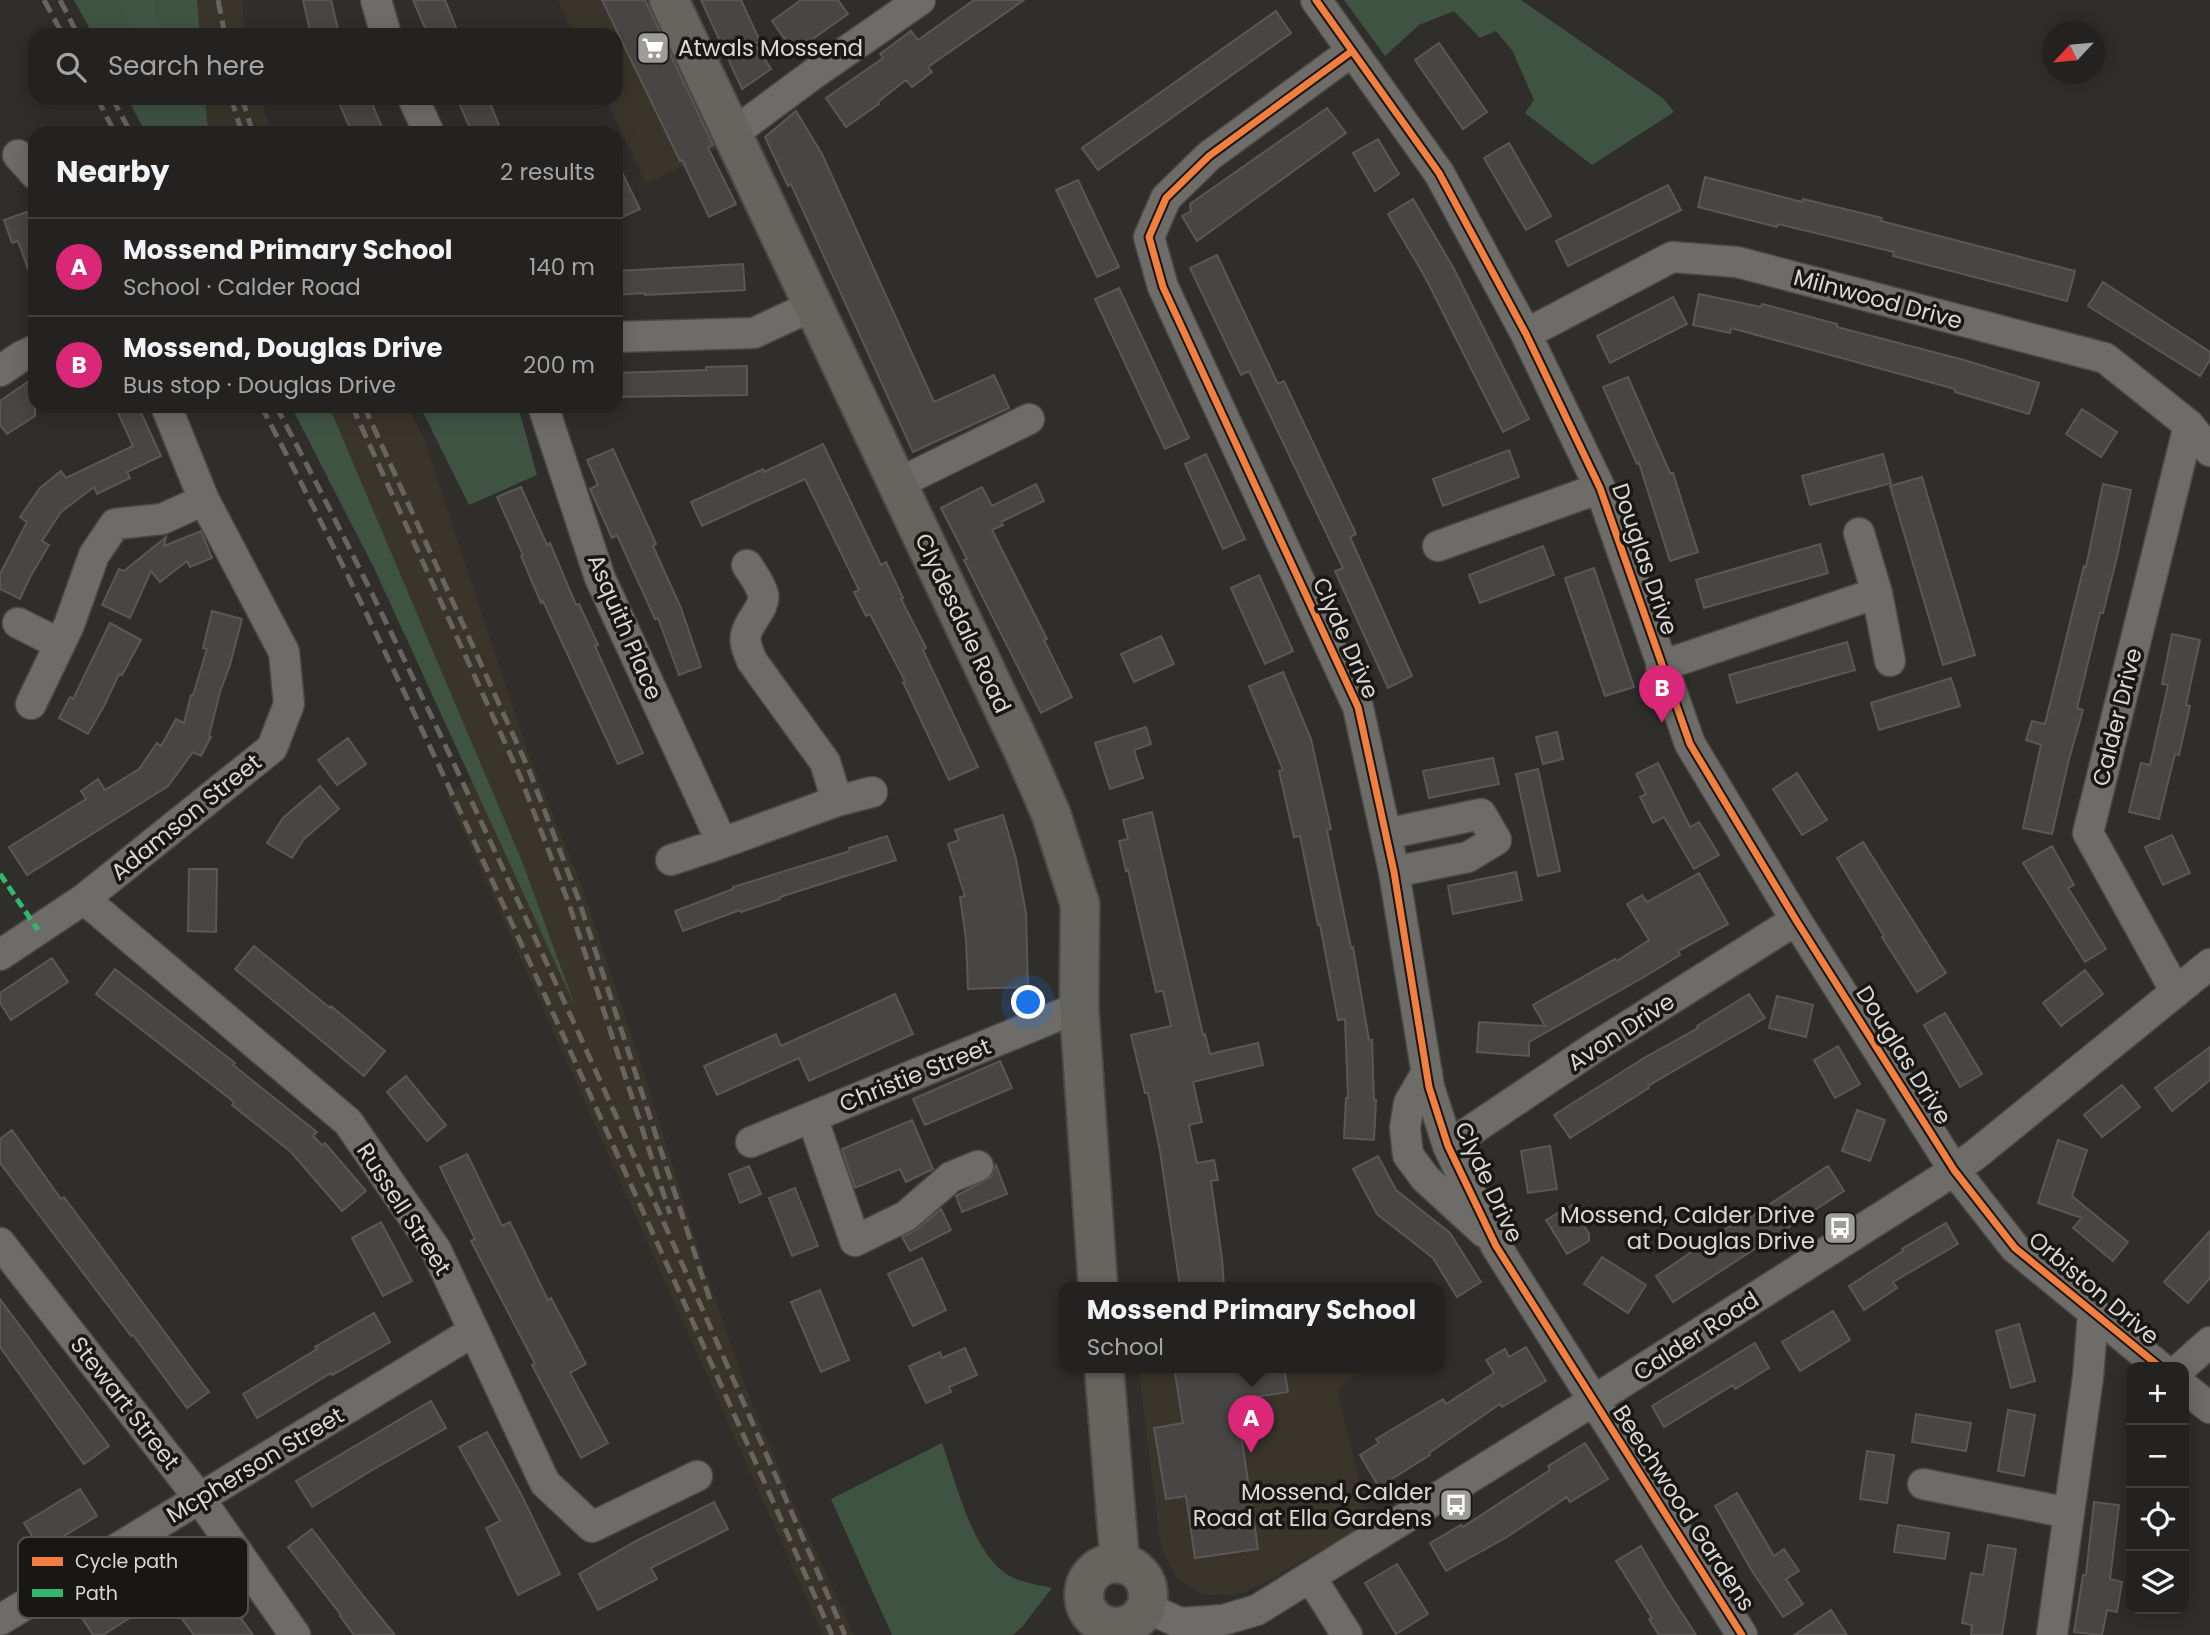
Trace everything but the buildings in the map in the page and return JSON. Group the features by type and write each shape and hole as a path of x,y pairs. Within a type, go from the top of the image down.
{"main road":[{"name":"Clydesdale Road","path":"669,0 1024,751 1051,814 1080,904 1079,1007 1098,1282"},
{"path":"1105,1373 1121,1564"},
{"path":"1121,1564 1130,1567 1143,1579 1147,1588 1146,1607 1132,1623 1112,1627 1102,1624 1085,1626 1084,1599 1088,1580 1102,1566 1121,1564"}],"street":[{"path":"376,0 384,28"},
{"path":"732,135 920,0"},
{"name":"Douglas Drive","path":"1316,0 1440,173 1526,334 1600,488 1690,744 1796,920 1954,1170"},
{"name":"Clyde Drive","path":"1352,51 1209,156 1166,198 1149,237 1163,287 1357,707 1387,834 1429,1087 1448,1146 1496,1246 1594,1401"},
{"path":"416,105 426,126"},
{"name":"Milnwood Drive","path":"1526,334 1672,257 1737,262 2105,358 2189,425 2210,451"},
{"path":"623,337 754,333 814,305"},
{"path":"0,371 28,353"},
{"name":"Adamson Street","path":"0,955 84,899 272,748 289,704 284,652 204,500 169,413"},
{"name":"Asquith Place","path":"545,413 600,578 722,843"},
{"path":"897,484 1029,419"},
{"name":"Calder Drive","path":"2176,992 2088,833 2189,425"},
{"path":"1438,546 1600,488"},
{"path":"31,704 69,625 94,555 115,524 162,519 204,500"},
{"path":"1859,533 1877,593 1890,661"},
{"path":"747,565 763,594 762,604 746,635 747,648 752,661 825,762 837,801"},
{"path":"1661,666 1877,593"},
{"path":"18,623 60,644"},
{"path":"671,860 837,801 872,792"},
{"path":"1387,834 1481,814 1496,840 1468,856 1394,872"},
{"name":"Russell Street","path":"84,899 348,1122 436,1250 545,1483 592,1527 697,1476"},
{"name":"Avon Drive","path":"1448,1146 1595,1047 1796,920"},
{"name":"Calder Road","path":"1146,1607 1181,1623 1223,1620 1257,1610 1311,1578 1594,1401 1954,1170 2210,964"},
{"name":"Christie Street","path":"751,1142 1079,1007"},
{"name":"Clyde Drive","path":"1427,1072 1409,1103 1405,1128 1408,1156 1425,1178 1496,1246"},
{"path":"812,1117 855,1241 906,1216 951,1177 978,1166"},
{"name":"Orbiston Drive","path":"1954,1170 2015,1248 2154,1362"},
{"name":"Stewart Street","path":"0,1242 227,1537"},
{"path":"2052,1635 2088,1377 2093,1314"},
{"name":"Mcpherson Street","path":"137,1537 474,1331"},
{"path":"2188,1362 2210,1342"},
{"path":"2189,1391 2210,1408"},
{"name":"Beechwood Gardens","path":"1594,1401 1742,1635"},
{"path":"1923,1484 2069,1513"},
{"name":"Stewart Street","path":"248,1568 295,1635"},
{"path":"1311,1578 1347,1635"},
{"name":"Mcpherson Street","path":"0,1620 18,1609"}],"shaded area":[{"path":"197,0 244,0 246,28 199,28"},
{"path":"558,0 657,0 727,144 646,184 623,136 623,126 618,126 608,105 623,105 623,28 571,28"},
{"path":"206,105 264,105 270,126 209,126"},
{"path":"332,413 411,413 424,439 528,752 582,887 646,1079 703,1264 749,1396 790,1495 854,1635 823,1635 447,794 472,781 570,994 522,861"},
{"path":"1139,1373 1360,1373 1337,1389 1370,1522 1257,1587 1232,1596 1203,1594 1176,1578 1161,1547"}],"green space":[{"path":"74,0 197,0 199,28 89,28"},
{"path":"118,0 155,0 157,28 132,28"},
{"path":"1344,0 1521,0 1664,99 1674,112 1592,165 1525,113 1534,100 1512,50 1496,31 1480,38 1454,11 1419,25 1385,56"},
{"path":"131,105 206,105 209,126 142,126"},
{"path":"295,413 332,413 522,861 575,1006 374,568"},
{"path":"423,413 520,413 537,475 469,505"},
{"path":"942,1443 967,1517 986,1552 997,1566 1010,1576 1052,1588 1013,1635 892,1635 831,1499"}],"railway":[{"path":"44,0 59,28"},
{"path":"60,0 74,28"},
{"path":"218,0 224,28"},
{"path":"101,105 111,126"},
{"path":"116,105 127,126"},
{"path":"233,105 240,126"},
{"path":"244,105 251,126"},
{"path":"265,413 406,695 652,1231 832,1635"},
{"path":"280,413 386,622 456,768 595,1069 845,1635"},
{"path":"355,413 520,776 569,904 670,1214"},
{"path":"367,413 529,770 578,898 712,1306"}],"marked path":[{"path":"0,874 38,930"}],"cycle path":[{"path":"1316,0 1439,173 1526,334 1600,488 1690,744 1796,920 1954,1170 2015,1248 2154,1362"},
{"path":"1352,51 1209,156 1166,198 1149,237 1163,287 1358,707 1394,872 1429,1087 1448,1146 1496,1246 1742,1635"}],"place":[{"name":"Atwals Mossend","path":"653,48"},
{"name":"Mossend, Douglas Drive","path":"1662,723"},
{"name":"Mossend, Calder Drive at Douglas Drive","path":"1840,1228"},
{"name":"Mossend Primary School","path":"1251,1453"},
{"name":"Mossend, Calder Road at Ella Gardens","path":"1456,1505"}]}
